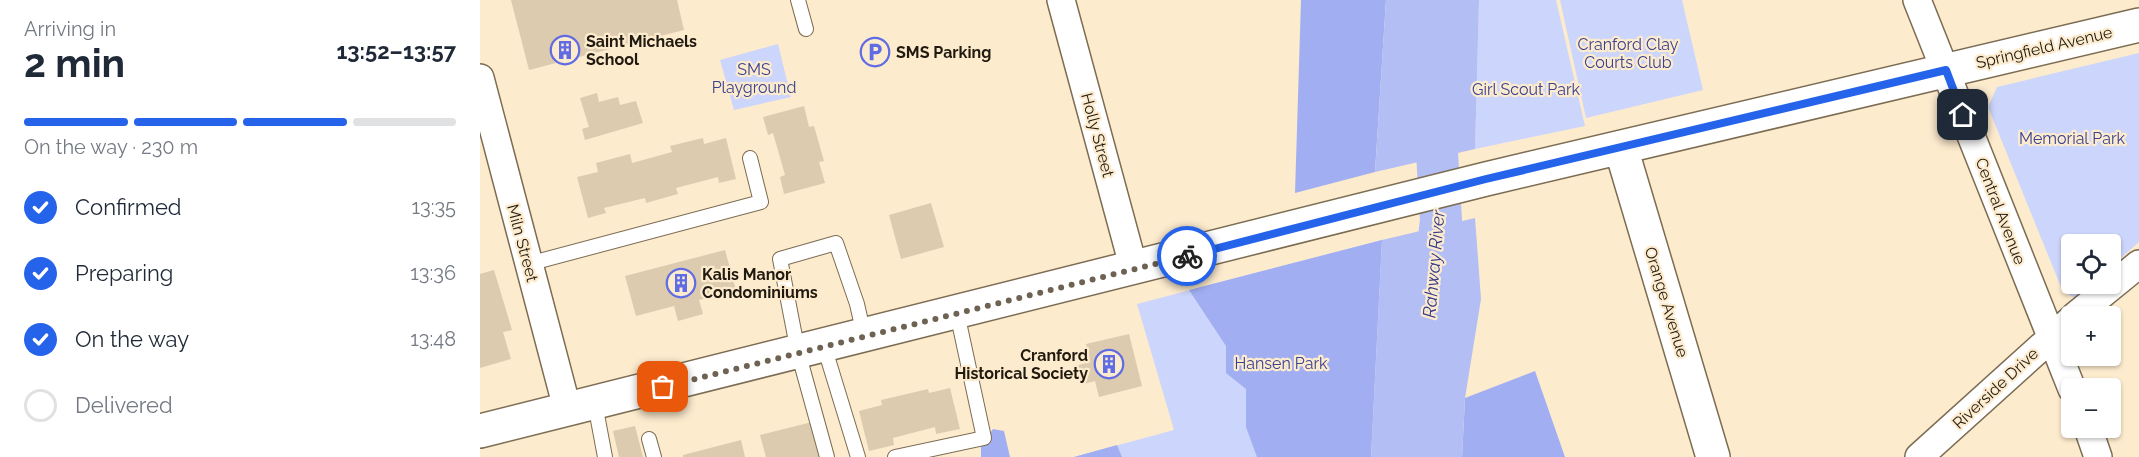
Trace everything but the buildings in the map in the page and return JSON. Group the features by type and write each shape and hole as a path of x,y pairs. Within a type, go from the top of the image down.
{"street":[{"name":"Holly Street","path":"1061,0 1134,269"},
{"name":"Central Avenue","path":"1917,0 2067,378"},
{"name":"Springfield Avenue","path":"480,431 1486,179 2139,25"},
{"name":"Miln Street","path":"480,78 528,264 581,406"},
{"name":"Orange Avenue","path":"1621,148 1713,457"},
{"name":"Riverside Drive","path":"2088,306 2139,264"},
{"name":"Riverside Drive","path":"1919,457 2061,328"},
{"path":"2091,438 2098,457"}],"lane":[{"path":"798,0 806,29"},
{"path":"528,264 762,202 750,158"},
{"path":"858,457 811,349 780,259 836,243 857,304 865,336"},
{"path":"895,457 984,438 957,313"},
{"path":"811,349 827,457"},
{"path":"581,406 605,457"},
{"path":"649,439 654,457"}],"green space":[{"path":"1301,0 1386,0 1375,172 1295,193"},
{"name":"Girl Scout Park","path":"1479,0 1556,0 1585,126 1475,149"},
{"name":"Cranford Clay Courts Club","path":"1560,0 1682,0 1703,90 1586,118"},
{"name":"SMS Playground","path":"778,44 791,97 734,110 720,60"},
{"name":"Memorial Park","path":"2139,53 2139,242 2121,258 2121,234 2061,234 2061,287 1988,107 1997,87"},
{"name":"Hansen Park","path":"1382,240 1371,457 1074,457 1174,430 1137,304"},
{"name":"Hansen Park","path":"1382,240 1371,457 1257,457 1246,427 1246,389 1226,373 1226,346 1189,290"},
{"name":"Memorial Park","path":"2067,294 2081,294 2076,298"},
{"path":"1535,371 1565,457 1462,457 1465,398"},
{"path":"993,429 1004,431 1010,457 981,457 981,446"},
{"path":"1117,445 1122,457 1074,457"}],"water":[{"path":"1386,0 1479,0 1475,149 1375,172"},
{"path":"1475,218 1481,299 1465,398 1462,457 1371,457 1382,240"}],"waterway":[{"name":"Rahway River","path":"1428,0 1441,220 1434,283"}],"way so far":[{"path":"663,387 1187,256"}],"place":[{"name":"Saint Michaels School","path":"565,50"},
{"name":"SMS Parking","path":"875,52"},
{"name":"Kalis Manor Condominiums","path":"681,283"},
{"name":"Cranford Historical Society","path":"1109,364"}],"route":[{"path":"1187,256 1486,179 1946,70 1963,115"}]}
